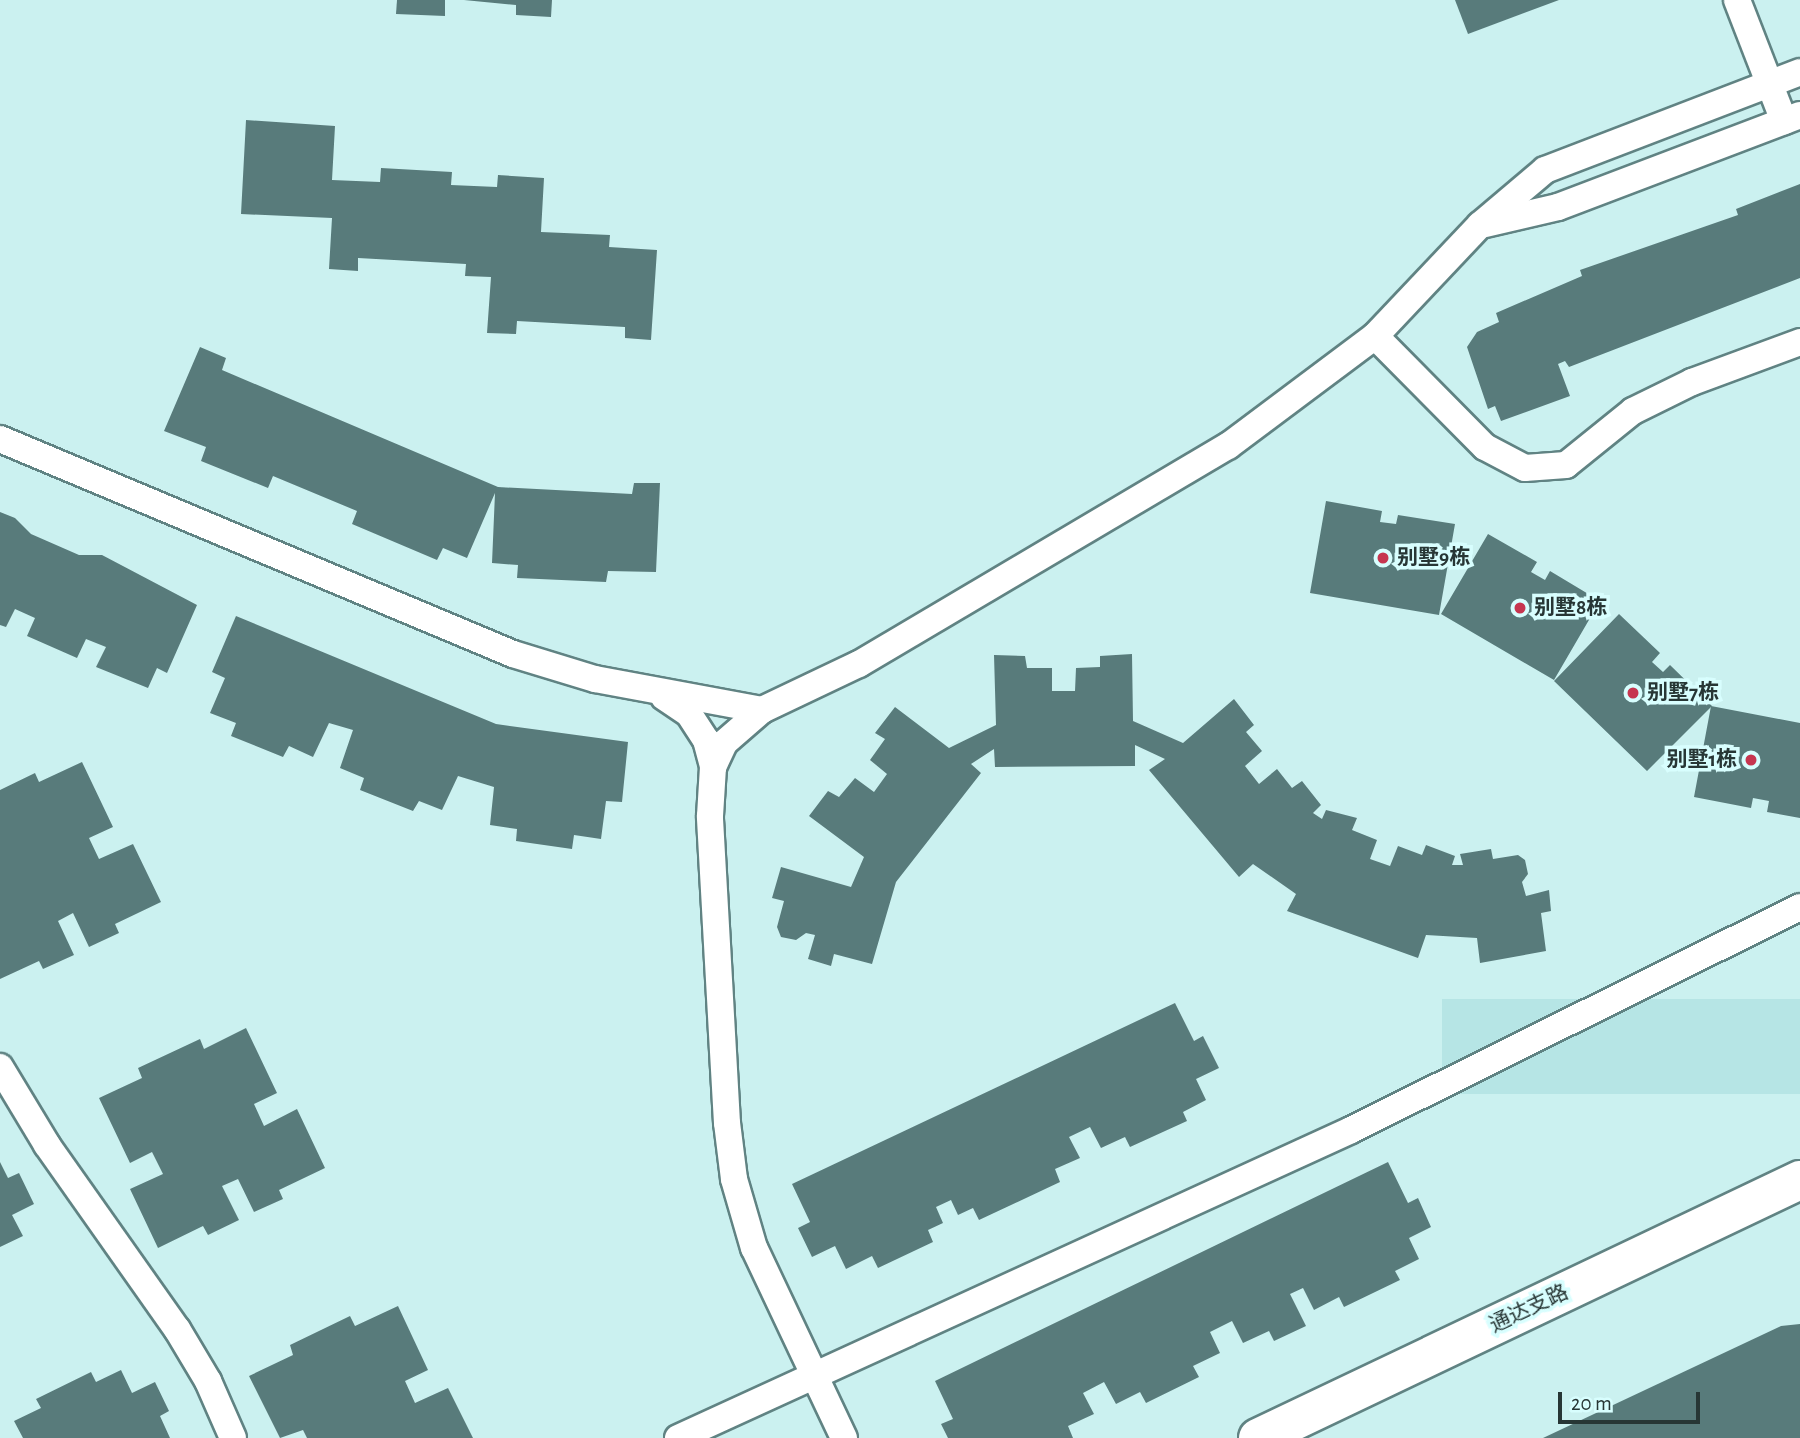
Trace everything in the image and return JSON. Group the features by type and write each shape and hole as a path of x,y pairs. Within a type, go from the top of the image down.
{"street":[{"name":"通达支路","path":"1258,1438 1800,1180"}],"lane":[{"path":"1480,225 1558,207 1792,118 1769,84 1737,0"},
{"path":"713,767 724,743 762,710 859,664 1228,446 1375,336 1480,225 1545,170 1800,72"},
{"path":"1375,336 1485,447 1525,468 1566,465 1633,411 1692,382 1800,342"},
{"path":"0,439 513,654 652,691 762,710"},
{"path":"652,691 689,714 706,740 713,767 713,858 727,1123 734,1179 754,1248 844,1438"},
{"path":"678,1438 1351,1130 1800,907"},
{"path":"0,1067 47,1145 177,1329 208,1381 233,1438"}],"shaded area":[{"path":"1442,999 1800,999 1800,1094 1442,1094"}],"building":[{"path":"397,0 445,0 445,16 396,14"},
{"path":"464,0 552,0 551,17 516,15 516,5"},
{"path":"1455,0 1559,0 1468,34"},
{"path":"246,120 335,126 332,180 380,182 381,168 452,172 451,185 497,187 498,175 544,178 541,232 610,235 609,247 657,250 651,340 625,338 625,327 517,321 516,334 487,333 491,277 465,276 466,264 358,258 358,271 329,269 332,218 241,214"},
{"path":"1800,184 1800,278 1569,367 1565,361 1558,364 1570,396 1501,421 1495,406 1488,409 1467,347 1477,332 1499,322 1496,313 1582,276 1580,270 1738,215 1736,209"},
{"path":"200,347 226,358 222,370 498,487 632,494 634,483 660,483 656,572 608,571 606,582 517,578 518,565 492,563 495,493 467,558 443,548 437,560 352,524 357,511 273,476 268,488 201,461 206,447 164,431"},
{"name":"别墅9栋","path":"1326,501 1382,511 1380,522 1396,524 1398,515 1455,524 1439,615 1310,593"},
{"path":"0,512 15,518 31,534 79,555 102,555 197,605 167,673 157,668 148,688 96,667 106,647 86,639 77,658 27,636 35,618 15,609 6,627 0,625"},
{"name":"别墅8栋","path":"1488,534 1537,562 1531,572 1545,580 1550,571 1600,601 1554,680 1441,614"},
{"name":"别墅7栋","path":"1619,614 1660,653 1652,662 1663,672 1670,665 1712,706 1647,771 1554,681"},
{"path":"236,616 496,724 628,742 622,802 606,801 601,839 574,835 572,849 516,841 517,829 490,825 494,787 458,776 442,810 419,801 413,811 360,790 364,778 340,768 353,730 329,723 313,757 289,746 283,757 231,736 236,723 210,713 225,678 212,672"},
{"path":"1132,654 1133,721 1183,743 1234,699 1254,725 1246,732 1262,751 1245,766 1259,784 1277,769 1292,788 1302,781 1321,805 1313,813 1322,819 1326,810 1357,818 1352,830 1377,840 1370,859 1390,866 1398,846 1422,855 1426,845 1455,856 1452,865 1463,865 1460,854 1491,849 1493,859 1518,855 1525,860 1528,874 1522,882 1526,896 1549,890 1551,911 1541,913 1546,951 1480,963 1477,938 1426,935 1418,958 1287,911 1296,894 1253,864 1239,877 1149,770 1165,759 1135,745 1135,766 995,767 994,749 971,764 981,773 896,882 872,964 834,954 831,966 808,959 815,935 806,933 796,940 781,937 777,927 784,901 772,898 781,867 851,887 864,857 809,816 828,791 839,797 855,778 874,792 887,774 870,760 885,739 875,733 895,707 949,748 996,725 994,655 1025,656 1027,668 1052,668 1052,691 1075,691 1076,668 1100,667 1100,656"},
{"name":"别墅1栋","path":"1711,706 1800,723 1800,818 1767,812 1769,801 1753,798 1751,808 1694,797"},
{"path":"82,762 113,827 89,838 99,859 133,844 161,902 115,924 119,933 89,947 73,913 58,921 74,955 43,969 39,961 0,979 0,790 35,773 39,782"},
{"path":"1175,1003 1194,1041 1203,1036 1219,1068 1196,1079 1206,1100 1183,1112 1187,1121 1130,1147 1125,1137 1101,1148 1090,1127 1069,1137 1080,1158 1055,1169 1060,1182 979,1220 973,1208 958,1215 951,1200 936,1207 943,1223 928,1230 933,1242 878,1268 872,1256 846,1269 835,1246 812,1257 798,1228 810,1222 792,1184"},
{"path":"246,1028 277,1093 254,1104 264,1126 297,1109 325,1168 279,1190 283,1199 254,1212 238,1179 222,1186 239,1220 208,1235 203,1226 158,1248 130,1189 163,1174 152,1152 130,1163 99,1098 142,1078 138,1068 200,1039 204,1049"},
{"path":"0,1162 8,1178 19,1173 34,1204 12,1215 23,1236 0,1247"},
{"path":"1388,1162 1408,1203 1418,1198 1431,1227 1409,1238 1419,1259 1395,1271 1400,1280 1344,1307 1339,1297 1314,1310 1303,1288 1290,1294 1306,1326 1274,1341 1269,1331 1243,1343 1232,1321 1210,1332 1220,1353 1193,1366 1199,1377 1146,1403 1140,1392 1116,1404 1104,1382 1083,1393 1094,1414 1068,1426 1073,1438 948,1438 941,1424 953,1419 935,1381"},
{"path":"398,1306 428,1370 405,1381 415,1403 448,1388 473,1438 307,1438 303,1430 280,1438 249,1376 293,1355 290,1345 350,1316 355,1326"},
{"path":"1800,1324 1800,1438 1543,1438 1781,1326"},
{"path":"121,1370 132,1393 155,1382 169,1411 160,1416 170,1438 23,1438 14,1421 41,1408 36,1399 91,1372 96,1382"}],"place":[{"name":"别墅9栋","path":"1383,558"},
{"name":"别墅8栋","path":"1520,608"},
{"name":"别墅7栋","path":"1633,693"},
{"name":"别墅1栋","path":"1751,760"}]}
